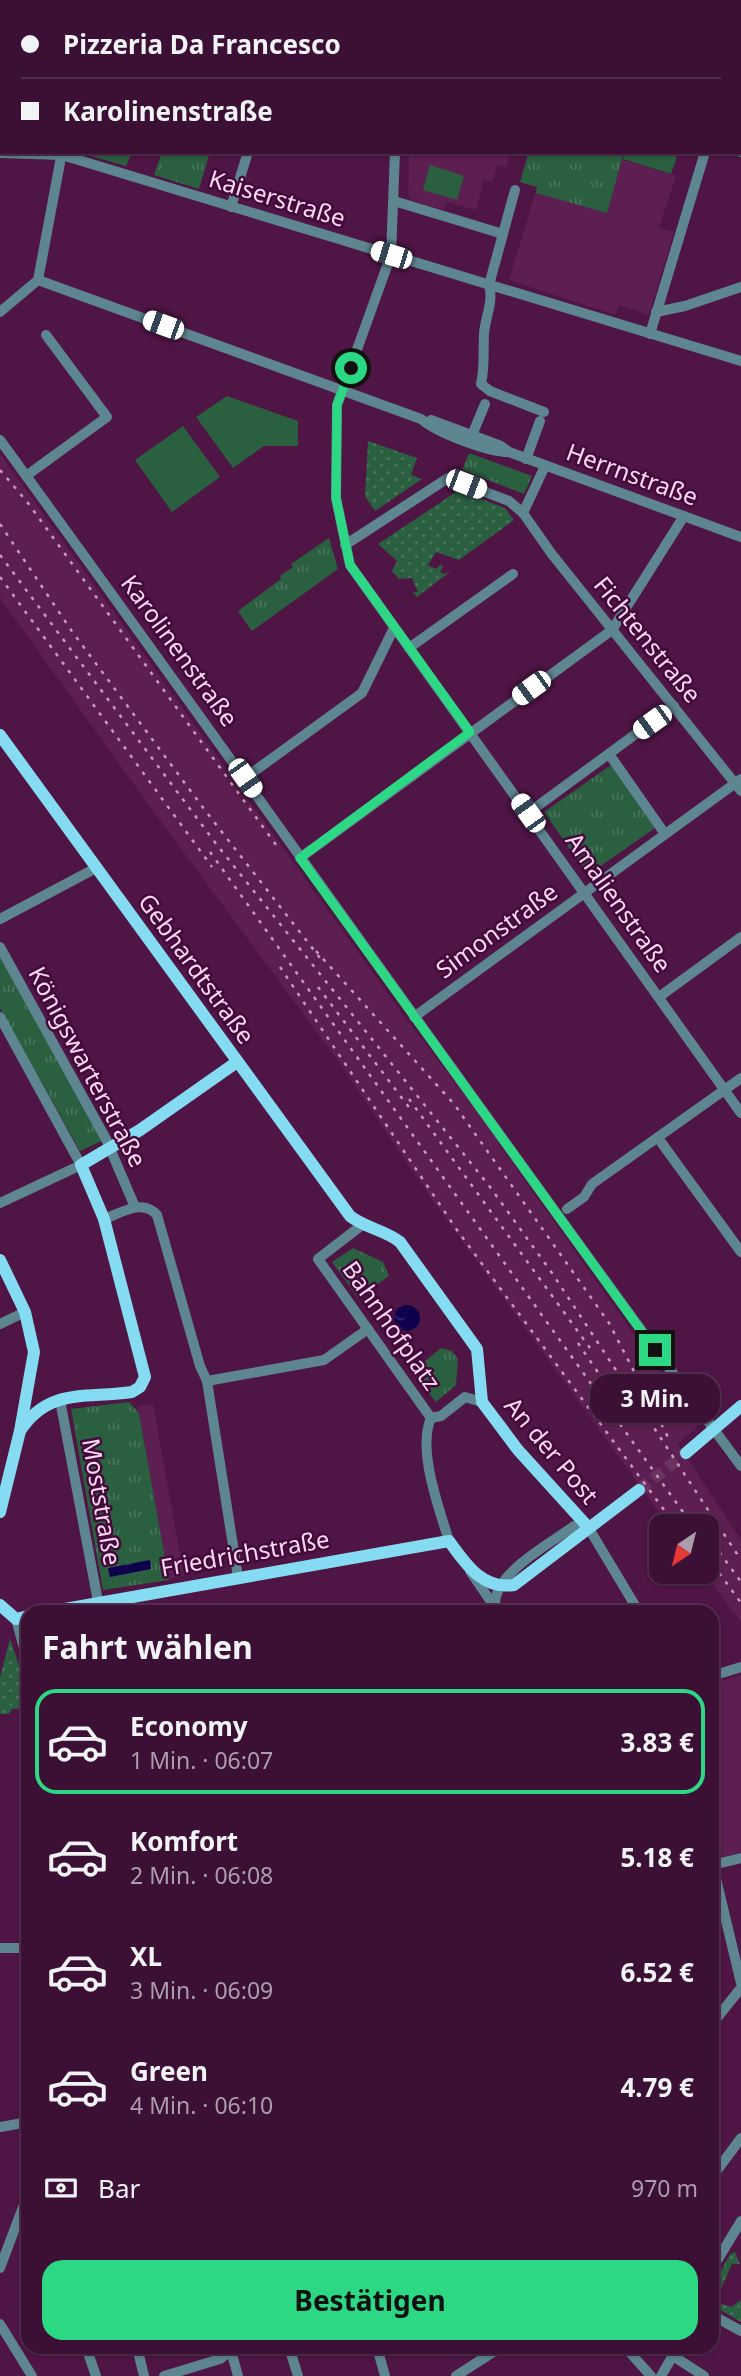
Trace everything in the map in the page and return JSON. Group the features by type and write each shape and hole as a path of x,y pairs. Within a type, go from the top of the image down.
{"main road":[{"name":"Gebhardtstraße","path":"0,734 350,1216 362,1225"},
{"path":"20,1431 33,1412 56,1401 139,1386 145,1370 104,1219 81,1165 237,1062"},
{"name":"Bahnhofplatz","path":"362,1225 390,1234 400,1242 477,1349 481,1372"},
{"path":"0,1260 25,1312 34,1352 20,1431 0,1512"},
{"name":"An der Post","path":"481,1372 482,1402 518,1450 587,1527"},
{"path":"30,1376 37,1391 56,1401"},
{"path":"686,1453 741,1406"},
{"path":"449,1541 470,1570 498,1586 514,1585 639,1490"},
{"name":"Friedrichstraße","path":"104,1605 237,1577 449,1541"},
{"path":"0,1605 21,1617"}],"street":[{"path":"0,312 38,280 62,154"},
{"name":"Kaiserstraße","path":"62,154 741,361"},
{"path":"231,207 247,154"},
{"name":"Amalienstraße","path":"396,154 391,255 337,405 336,498 350,565 741,1113"},
{"path":"650,334 704,154"},
{"path":"514,190 489,285 492,295 484,334 486,361 481,384 542,417 526,459"},
{"path":"394,201 503,234"},
{"name":"Herrnstraße","path":"38,280 421,419 475,444 499,452 509,452"},
{"path":"656,312 685,306 741,287"},
{"path":"26,476 107,417 46,335"},
{"path":"472,435 485,404"},
{"name":"Herrnstraße","path":"421,419 428,418 526,459 741,537"},
{"name":"Karolinenstraße","path":"0,440 414,1017 483,1108 541,1193 741,1465"},
{"path":"345,545 448,478 509,500 523,513 545,466"},
{"name":"Fichtenstraße","path":"523,513 612,630 739,785"},
{"path":"300,858 612,630 684,516"},
{"path":"409,648 513,574"},
{"path":"245,778 362,693 394,628"},
{"path":"528,813 674,706"},
{"path":"609,754 666,834"},
{"name":"Simonstraße","path":"414,1017 666,834 739,785"},
{"path":"0,919 96,868"},
{"path":"659,998 741,937"},
{"name":"Königswarterstraße","path":"0,947 110,1148 135,1208"},
{"path":"0,1017 81,1165 0,1203"},
{"path":"567,1209 584,1197 592,1184 741,1078"},
{"path":"658,1138 741,1252"},
{"name":"Königswarterstraße","path":"104,1219 135,1208 149,1208 158,1215 200,1366 207,1381"},
{"name":"Bahnhofplatz","path":"362,1225 318,1259 429,1422 466,1397"},
{"path":"0,1324 25,1312"},
{"path":"237,1577 207,1381 324,1360 368,1329"},
{"name":"An der Post","path":"466,1397 482,1402"},
{"name":"Moststraße","path":"56,1401 99,1605"},
{"path":"429,1422 430,1469 449,1541"},
{"path":"496,1605 498,1586 504,1578 574,1526 587,1527 635,1605"},
{"path":"470,1570 493,1605"},
{"path":"499,1605 514,1585"},
{"path":"719,1674 741,1667"},
{"path":"719,1863 741,1858"},
{"path":"719,1888 736,1948 741,1986 719,2015"},
{"path":"0,1948 21,1948"},
{"path":"0,2127 21,2123"},
{"path":"719,2168 741,2138"},
{"path":"0,2268 21,2212"},
{"path":"719,2257 741,2221"},
{"path":"719,2319 741,2331"},
{"path":"0,2324 32,2376"},
{"path":"88,2354 96,2376"},
{"path":"138,2354 144,2376"},
{"path":"164,2376 220,2359 225,2354"},
{"path":"233,2354 238,2376"},
{"path":"291,2354 298,2376"},
{"path":"379,2354 385,2376"},
{"path":"456,2376 490,2354"},
{"path":"631,2354 651,2376"},
{"path":"661,2376 673,2354"},
{"path":"679,2354 705,2376"}],"shaded area":[{"path":"409,154 509,154 506,167 497,165 492,182 484,180 476,210 447,202 444,210 413,201 408,195"},
{"path":"528,154 624,154 623,160 676,176 659,228 674,232 649,315 619,305 615,315 509,280 537,188 520,182"},
{"path":"0,454 406,1019 500,1141 498,1143 696,1422 697,1427 678,1444 741,1540 741,1622 712,1584 719,1584 719,1514 660,1514 435,1204 339,1062 153,811 0,598"},
{"path":"153,1404 184,1576 169,1579 138,1406"},
{"path":"741,1675 741,1852 723,1857 719,1841 719,1682"}],"green space":[{"path":"84,154 131,154 126,166"},
{"path":"161,154 209,154 199,189 154,175"},
{"path":"528,154 623,154 607,213 536,193 537,187 520,182"},
{"path":"624,154 668,154 677,157 671,174 623,159"},
{"path":"430,165 464,176 457,200 423,190"},
{"path":"227,396 298,421 298,446 264,446 233,468 196,417"},
{"path":"183,426 220,477 172,512 135,460"},
{"path":"368,441 417,458 411,475 422,479 375,511 365,496"},
{"path":"469,453 532,476 524,494 462,470"},
{"path":"459,490 505,508 514,520 459,560 436,552 428,565 436,569 440,565 443,566 440,572 444,574 451,571 417,597 413,592 418,592 412,578 399,579 392,571 397,561 378,544"},
{"path":"329,538 338,569 252,631 238,611 281,579 280,576 293,567 291,564"},
{"path":"611,765 655,828 588,875 544,812"},
{"path":"0,955 102,1141 80,1151 0,1008"},
{"path":"353,1248 383,1262 389,1276 358,1298 332,1262"},
{"path":"441,1348 452,1351 458,1359 456,1385 436,1402 412,1372"},
{"path":"129,1402 139,1413 169,1580 103,1590 71,1409"},
{"path":"10,1639 21,1671 21,1708 12,1709 9,1714 0,1714 0,1677"},
{"path":"735,2252 740,2264 732,2264 719,2293 719,2275 730,2254"},
{"path":"741,2300 741,2322 719,2309 719,2303 731,2307"}],"water":[{"path":"407,1305 416,1309 420,1318 416,1327 407,1331 398,1327 394,1318 398,1309"},
{"path":"150,1560 151,1569 110,1577 108,1568"}],"tunnel":[{"path":"639,1490 686,1453"}],"railway":[{"path":"0,470 28,503 279,849"},
{"path":"0,524 71,630 204,809 320,958"},
{"path":"0,555 217,845 490,1187 552,1273 741,1560"},
{"path":"0,577 212,867"},
{"path":"210,852 684,1514"},
{"path":"316,951 454,1104 609,1323 669,1439"},
{"path":"280,967 457,1230 667,1514"},
{"path":"318,987 411,1110"},
{"path":"409,1099 590,1348"},
{"path":"578,1343 631,1421"},
{"path":"719,1552 741,1582"},
{"path":"719,1573 741,1603"}],"route":[{"path":"351,368 337,405 336,498 350,565 470,732 300,858 463,1085 509,1144 517,1160 655,1350"}]}
